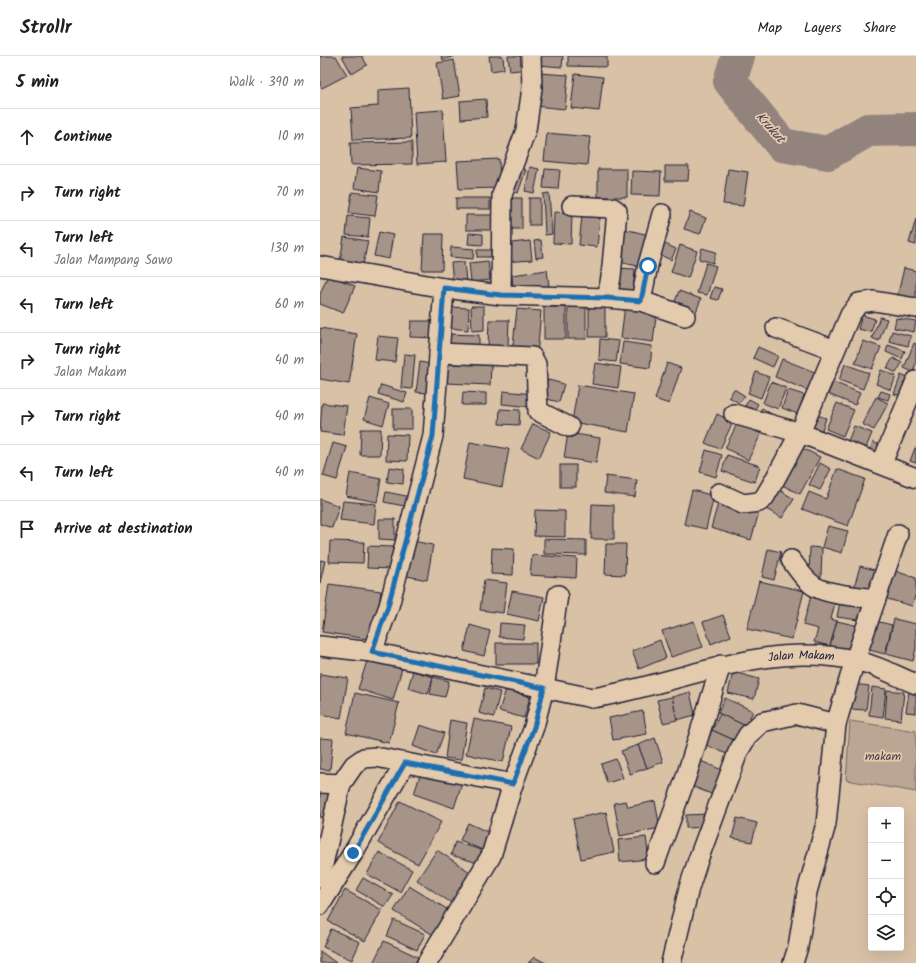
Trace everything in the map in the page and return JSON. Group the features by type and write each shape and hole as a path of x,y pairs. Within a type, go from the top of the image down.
{"street":[{"path":"501,295 502,195 526,130 532,88 531,56"},
{"path":"572,206 613,208 617,211 611,277 607,298"},
{"path":"641,301 648,266 662,214"},
{"path":"320,266 444,288 501,295 607,298 641,301 685,316"},
{"path":"372,652 388,606 433,436 444,288"},
{"path":"719,493 743,504 759,502 764,498 800,433 850,315 859,303 874,301 916,308"},
{"path":"776,328 835,350"},
{"path":"439,353 532,357 536,361 538,411 569,427"},
{"path":"882,464 916,381"},
{"path":"734,414 800,433 916,478"},
{"path":"898,534 855,660 916,684"},
{"path":"791,560 806,579 815,587 829,592 876,599"},
{"path":"427,963 491,856 513,784 534,727 544,688 558,595"},
{"name":"Jalan Makam","path":"320,646 372,652 592,698 617,694 721,665 796,654 855,660 836,724 826,824 807,892 798,946 793,963"},
{"path":"655,863 686,777 721,665"},
{"path":"671,963 689,888 698,860 738,752 748,735 762,722 797,714 836,724"},
{"path":"320,878 341,784 354,765 364,758 376,757 513,784"},
{"path":"320,905 353,853 405,763"},
{"path":"320,783 341,784"}],"green space":[{"name":"makam","path":"850,721 916,731 916,792 846,780"}],"building":[{"path":"320,56 336,56 347,75 322,88 320,85"},
{"path":"342,56 362,56 367,65 352,74"},
{"path":"441,56 455,56 443,60"},
{"path":"489,56 503,56 504,69 491,71"},
{"path":"508,56 528,56 529,69 510,71"},
{"path":"540,56 563,56 562,67 539,65"},
{"path":"568,56 607,56 607,67 568,66"},
{"path":"454,60 460,96 443,99 437,63"},
{"path":"538,73 568,75 565,109 535,106"},
{"path":"575,74 603,77 599,111 571,108"},
{"path":"409,88 411,138 353,140 351,108 378,106 378,90"},
{"path":"486,99 487,117 461,119 460,101"},
{"path":"443,110 446,162 417,164 414,112"},
{"path":"547,133 590,137 587,165 544,161"},
{"path":"412,142 412,164 351,165 350,143"},
{"path":"499,159 500,188 459,189 457,161"},
{"path":"665,166 689,166 688,181 665,181"},
{"path":"530,167 539,169 534,193 525,191"},
{"path":"357,168 381,171 379,192 354,188"},
{"path":"520,168 526,170 518,193 512,191"},
{"path":"545,169 560,170 558,189 543,188"},
{"path":"598,169 627,169 627,197 598,197"},
{"path":"728,169 748,172 743,206 723,204"},
{"path":"632,171 661,172 660,196 631,195"},
{"path":"352,192 378,195 375,216 349,213"},
{"path":"549,193 552,234 545,235 543,194"},
{"path":"456,198 490,198 490,209 456,209"},
{"path":"510,198 522,198 522,229 509,229"},
{"path":"529,198 540,198 540,225 529,225"},
{"path":"554,212 572,213 571,244 553,243"},
{"path":"690,212 706,218 700,234 684,229"},
{"path":"466,215 494,215 493,230 466,230"},
{"path":"348,216 370,218 368,237 346,235"},
{"path":"582,216 600,218 597,247 579,245"},
{"path":"916,219 916,245 909,243"},
{"path":"624,229 649,235 641,267 616,261"},
{"path":"379,232 393,235 389,259 374,256"},
{"path":"469,233 483,234 483,245 468,244"},
{"path":"424,234 443,234 442,270 422,270"},
{"path":"344,237 368,241 363,265 340,262"},
{"path":"541,240 543,257 536,258 534,241"},
{"path":"530,241 532,260 504,262 502,244"},
{"path":"665,244 676,249 671,260 660,255"},
{"path":"680,245 697,251 688,278 671,272"},
{"path":"451,247 474,249 473,259 450,257"},
{"path":"702,248 716,252 713,263 699,259"},
{"path":"477,250 493,250 493,257 477,257"},
{"path":"488,261 490,280 471,282 469,263"},
{"path":"464,262 466,281 453,283 451,263"},
{"path":"706,263 716,266 707,295 697,293"},
{"path":"616,268 635,269 633,293 615,292"},
{"path":"904,268 916,271 916,302 897,298"},
{"path":"547,270 549,286 513,290 512,275"},
{"path":"328,275 355,286 343,313 320,304 320,294"},
{"path":"714,287 722,289 718,300 710,298"},
{"path":"679,291 701,299 694,317 672,309"},
{"path":"568,301 586,301 586,339 568,339"},
{"path":"589,303 605,303 605,337 589,337"},
{"path":"625,305 657,308 653,342 621,338"},
{"path":"471,306 484,306 484,330 472,331"},
{"path":"451,307 469,308 468,330 450,328"},
{"path":"544,307 566,307 566,339 544,339"},
{"path":"517,309 541,311 537,356 512,353"},
{"path":"862,315 875,319 871,332 858,329"},
{"path":"880,317 887,319 879,341 872,338"},
{"path":"896,318 916,321 914,332 894,328"},
{"path":"489,320 509,320 508,346 488,346"},
{"path":"411,321 435,321 434,338 410,337"},
{"path":"320,328 357,334 349,384 320,379"},
{"path":"892,331 911,336 908,346 889,341"},
{"path":"446,334 479,335 479,353 445,352"},
{"path":"378,336 398,338 395,362 375,360"},
{"path":"600,339 619,341 616,362 599,360"},
{"path":"863,341 881,347 872,369 855,363"},
{"path":"623,342 652,346 650,368 620,364"},
{"path":"914,343 916,344 916,363 913,372 904,368"},
{"path":"888,345 905,351 902,359 886,352"},
{"path":"758,347 778,356 773,367 753,358"},
{"path":"404,354 415,355 412,389 401,388"},
{"path":"893,358 902,363 896,373 887,368"},
{"path":"782,359 817,373 809,391 775,377"},
{"path":"420,362 430,364 427,393 416,392"},
{"path":"595,363 621,367 618,388 592,384"},
{"path":"667,363 681,368 669,404 655,399"},
{"path":"447,364 491,365 490,385 446,383"},
{"path":"845,364 869,373 863,389 839,380"},
{"path":"881,370 896,376 891,390 876,384"},
{"path":"756,372 769,377 761,398 748,393"},
{"path":"901,375 908,378 902,396 894,394"},
{"path":"548,380 564,384 559,402 543,398"},
{"path":"771,382 786,388 778,409 763,403"},
{"path":"833,382 860,393 855,405 828,394"},
{"path":"381,385 407,393 404,402 378,394"},
{"path":"578,385 634,394 628,432 572,422"},
{"path":"734,389 745,396 739,403 729,397"},
{"path":"788,390 804,395 798,414 782,408"},
{"path":"503,391 533,394 532,407 502,404"},
{"path":"881,391 890,394 888,400 878,397"},
{"path":"463,392 486,393 486,405 462,405"},
{"path":"876,397 888,403 874,430 862,424"},
{"path":"370,398 389,404 383,425 364,419"},
{"path":"749,399 758,404 754,411 745,406"},
{"path":"322,403 347,406 343,435 320,432"},
{"path":"837,403 854,410 843,436 826,429"},
{"path":"762,408 773,415 770,421 758,414"},
{"path":"393,409 412,409 412,429 393,429"},
{"path":"500,409 520,410 519,425 499,424"},
{"path":"717,414 733,422 720,449 705,443"},
{"path":"817,415 826,418 821,433 812,430"},
{"path":"738,422 761,434 748,460 725,448"},
{"path":"533,424 551,432 539,458 521,449"},
{"path":"854,426 872,433 866,448 848,441"},
{"path":"361,429 381,429 380,455 360,455"},
{"path":"568,433 600,438 596,463 564,458"},
{"path":"387,434 408,435 407,461 386,460"},
{"path":"470,442 509,449 502,487 463,479"},
{"path":"873,442 883,447 880,454 870,450"},
{"path":"333,443 347,447 337,480 323,476"},
{"path":"800,447 820,457 800,494 780,484"},
{"path":"916,448 916,463 910,461"},
{"path":"706,450 722,455 716,477 700,472"},
{"path":"727,455 760,466 755,482 722,471"},
{"path":"820,463 831,469 820,490 809,485"},
{"path":"560,465 576,465 576,487 560,487"},
{"path":"389,467 404,469 403,484 387,482"},
{"path":"837,469 865,479 848,526 802,509 809,492 826,499"},
{"path":"350,473 381,479 377,502 346,496"},
{"path":"606,476 637,480 635,497 604,493"},
{"path":"778,489 794,499 782,518 766,509"},
{"path":"692,490 714,496 706,529 684,524"},
{"path":"386,492 411,497 409,507 384,502"},
{"path":"320,499 339,506 332,528 320,524"},
{"path":"719,500 759,512 751,540 711,528"},
{"path":"343,501 376,504 374,524 340,520"},
{"path":"592,504 614,505 614,539 591,539"},
{"path":"535,510 565,511 565,537 534,536"},
{"path":"379,519 395,519 395,540 379,539"},
{"path":"828,526 848,531 842,553 822,547"},
{"path":"544,539 586,540 586,555 544,554"},
{"path":"408,540 433,545 427,580 402,575"},
{"path":"330,541 364,542 363,563 329,562"},
{"path":"606,544 626,544 625,575 605,574"},
{"path":"368,546 393,547 392,569 367,568"},
{"path":"810,547 822,548 821,578 809,577"},
{"path":"492,548 514,549 513,575 491,574"},
{"path":"768,549 781,552 774,580 762,577"},
{"path":"532,555 577,558 576,578 530,575"},
{"path":"320,560 325,561 320,583"},
{"path":"860,566 882,572 875,597 853,591"},
{"path":"892,570 916,578 916,593 912,606 884,598"},
{"path":"484,580 507,583 503,613 480,610"},
{"path":"759,581 804,591 792,639 747,629"},
{"path":"329,584 381,591 374,640 322,632"},
{"path":"512,591 544,597 539,621 507,614"},
{"path":"812,593 836,599 831,619 837,621 830,646 814,642 818,629 803,625"},
{"path":"841,596 869,601 865,621 837,617"},
{"path":"723,615 731,636 711,644 703,622"},
{"path":"894,619 916,624 916,648 913,661 886,654"},
{"path":"871,620 892,625 885,654 865,649"},
{"path":"694,621 703,647 671,657 662,631"},
{"path":"837,621 863,627 857,652 830,646"},
{"path":"500,623 525,625 523,639 499,637"},
{"path":"470,625 490,631 484,656 464,651"},
{"path":"660,640 666,658 639,669 632,651"},
{"path":"496,643 536,643 536,664 496,664"},
{"path":"368,658 402,668 393,700 358,689"},
{"path":"413,671 433,677 428,694 408,688"},
{"path":"733,672 759,679 754,699 728,693"},
{"path":"320,674 348,678 341,718 320,714"},
{"path":"433,677 449,681 445,697 430,694"},
{"path":"853,684 869,686 866,710 850,709"},
{"path":"872,687 886,689 883,717 869,715"},
{"path":"485,688 500,692 494,717 479,713"},
{"path":"506,689 530,697 524,718 499,711"},
{"path":"887,690 904,692 901,720 885,718"},
{"path":"909,691 916,692 916,713 906,712"},
{"path":"690,692 695,715 677,720 672,697"},
{"path":"355,693 399,703 389,743 346,733"},
{"path":"672,697 677,720 663,723 657,700"},
{"path":"725,698 753,711 746,726 718,713"},
{"path":"643,711 647,734 613,740 609,718"},
{"path":"720,714 746,726 738,742 712,730"},
{"path":"474,719 511,727 503,762 466,754"},
{"path":"450,720 467,723 461,760 445,758"},
{"path":"420,725 444,733 436,755 413,746"},
{"path":"712,730 738,742 731,756 706,745"},
{"path":"320,738 333,739 330,770 320,769"},
{"path":"655,738 663,762 647,768 638,745"},
{"path":"638,745 647,768 630,774 621,751"},
{"path":"616,759 623,778 607,783 601,764"},
{"path":"696,759 729,773 719,797 686,784"},
{"path":"422,769 462,783 454,808 414,794"},
{"path":"320,790 335,791 333,819 320,817"},
{"path":"400,801 441,822 418,864 378,843"},
{"path":"626,801 628,807 655,801 660,828 620,836 614,803"},
{"path":"606,812 614,852 581,859 573,819"},
{"path":"708,814 708,827 686,828 686,815"},
{"path":"737,818 757,823 752,842 732,838"},
{"path":"468,823 490,833 482,850 460,840"},
{"path":"646,837 649,859 620,862 618,840"},
{"path":"455,842 482,850 478,863 451,855"},
{"path":"437,850 476,876 456,906 417,880"},
{"path":"379,852 412,870 400,892 367,874"},
{"path":"363,878 393,895 385,907 356,890"},
{"path":"409,886 450,911 435,936 394,911"},
{"path":"345,890 382,910 365,941 328,921"},
{"path":"394,920 425,934 417,950 387,936"},
{"path":"331,929 360,942 352,960 323,947"},
{"path":"384,941 418,957 415,963 373,963"},
{"path":"320,951 336,963 320,963"},
{"path":"534,957 546,963 528,963"}],"waterway":[{"name":"Krukut","path":"738,56 730,81 782,145 828,153 868,130 916,129"}],"route":[{"path":"353,853 405,763 513,784 534,727 544,688 372,652 388,606 433,436 444,288 501,295 607,298 641,301 648,266"}]}
